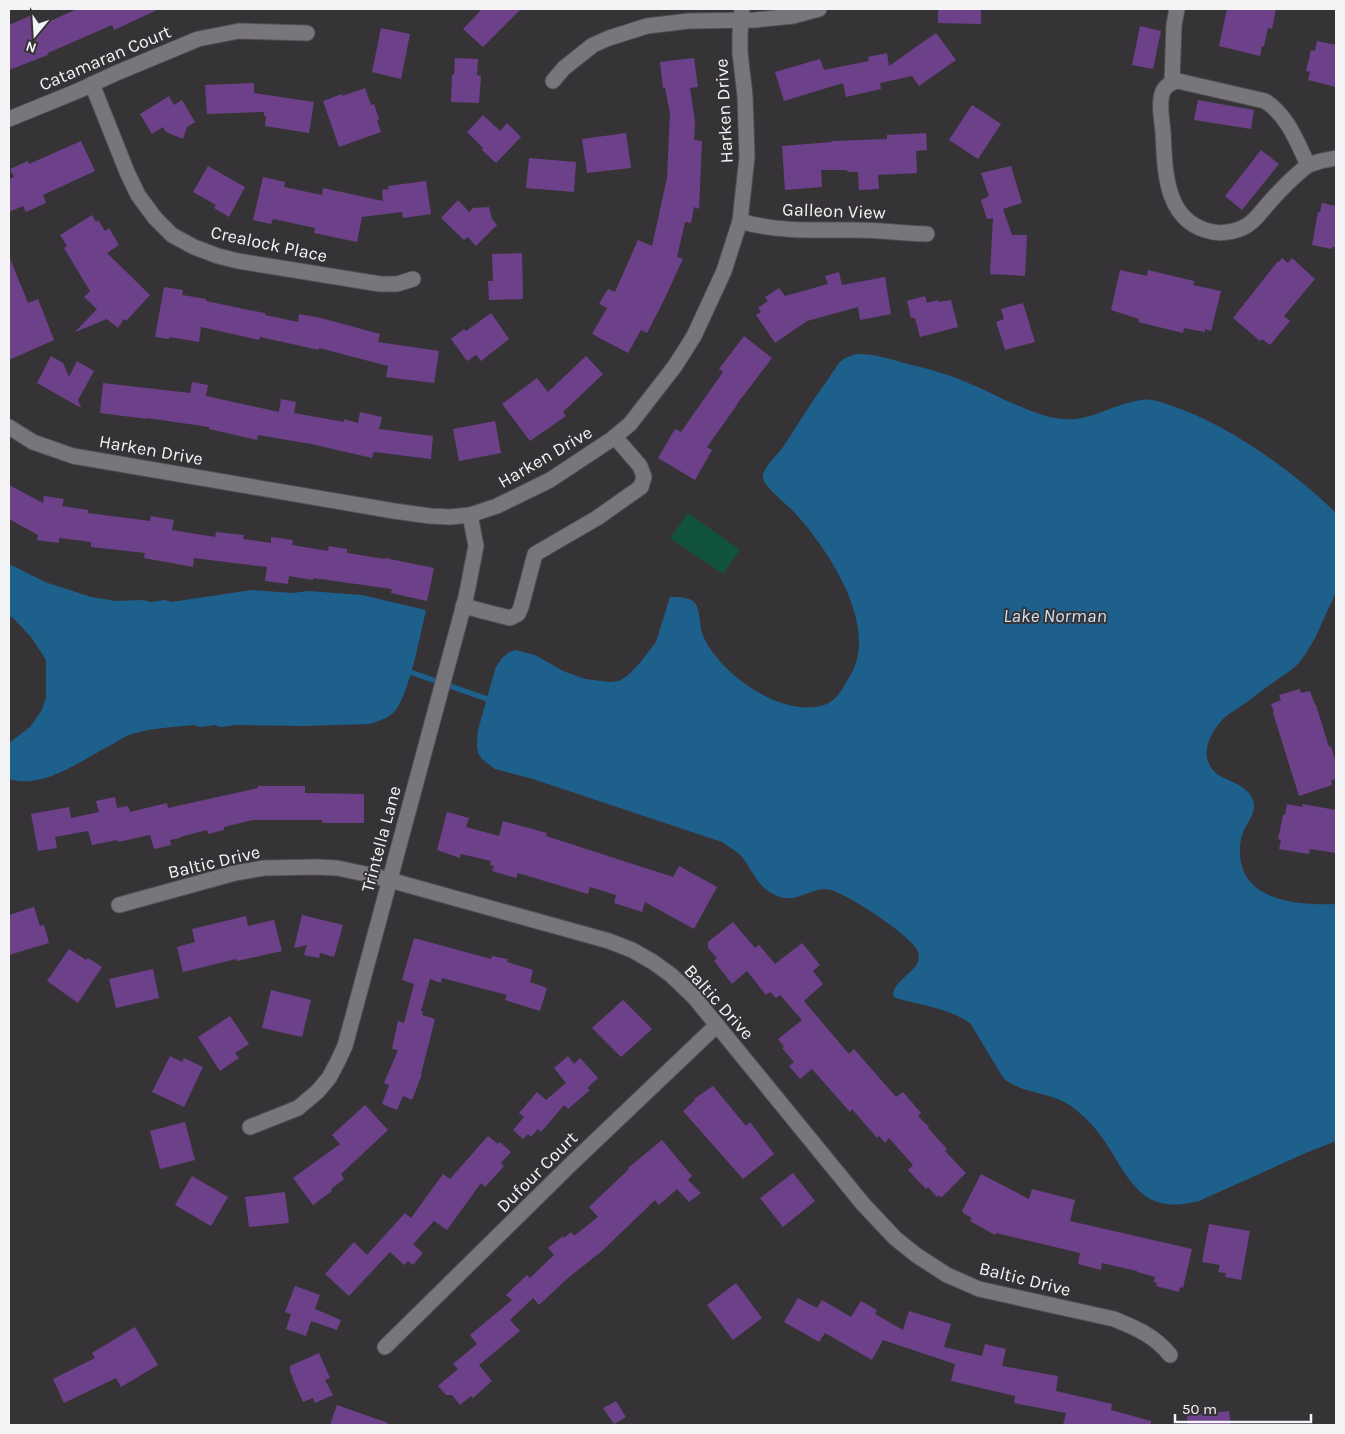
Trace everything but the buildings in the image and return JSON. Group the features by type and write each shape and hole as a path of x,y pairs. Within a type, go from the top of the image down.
{"street":[{"path":"552,81 564,68 592,45 647,26 741,15 755,20 793,16 819,9"},
{"path":"1172,82 1174,25 1177,9"},
{"name":"Harken Drive","path":"9,427 33,442 73,456 430,516 470,515 497,506 550,480 615,437 630,424 676,366 694,336 724,271 740,222 747,158 747,123 740,52 741,15"},
{"name":"Catamaran Court","path":"9,119 198,39 247,30 307,34"},
{"path":"1308,165 1292,132 1274,107 1269,104 1212,88 1178,81 1166,86 1160,99 1165,176 1173,201 1180,212 1200,228 1214,232 1242,229 1250,224 1296,174 1308,165 1336,158"},
{"name":"Crealock Place","path":"92,84 138,195 155,218 172,235 194,247 218,256 238,260 380,284 397,284 413,279"},
{"name":"Galleon View","path":"740,222 753,226 772,228 872,230 927,234"},
{"path":"464,606 510,618 518,614 535,554 597,518 641,486 644,477 640,466 615,437"},
{"name":"Trintella Lane","path":"250,1127 298,1108 317,1092 329,1078 338,1061 352,1023 464,606 476,546 470,515"},
{"name":"Baltic Drive","path":"119,905 235,873 264,868 316,866 337,868 375,876 600,939 632,950 672,975 694,997 863,1204 894,1238 916,1255 947,1275 979,1290 1114,1319 1150,1336 1162,1345 1170,1355"},
{"name":"Dufour Court","path":"385,1347 570,1165 717,1025"}],"green space":[{"path":"688,513 740,550 723,574 670,538"}],"water":[{"name":"Lake Norman","path":"856,354 883,357 945,374 1024,408 1058,419 1083,418 1117,406 1142,400 1161,402 1194,414 1238,437 1300,481 1336,513 1336,592 1315,638 1299,663 1290,671 1222,720 1210,738 1207,758 1215,773 1241,786 1250,794 1254,804 1253,813 1241,839 1240,859 1245,875 1255,886 1268,895 1301,903 1336,904 1336,1141 1199,1201 1186,1204 1156,1202 1143,1194 1131,1182 1100,1134 1076,1110 1063,1101 1020,1088 1004,1079 970,1023 943,1010 893,996 898,984 917,964 919,959 918,952 914,945 891,925 861,905 834,891 826,889 795,897 782,898 764,888 743,858 722,842 533,779 495,769 482,759 478,753 478,730 492,680 496,667 508,653 515,650 535,655 563,671 585,679 610,682 619,681 639,664 656,642 670,597 687,598 695,603 703,636 711,650 735,676 750,687 783,703 799,707 821,706 835,698 851,674 858,655 859,637 850,598 831,561 808,528 768,487 763,474 838,364 845,358"},
{"path":"9,564 45,582 91,597 116,601 144,600 150,602 165,600 171,602 252,590 293,593 308,591 362,595 426,610 404,695 393,713 382,720 369,724 305,726 236,725 221,727 215,725 200,727 194,725 153,729 126,736 60,772 34,781 21,781 9,779 9,743 30,727 42,710 46,697 46,660 31,637 9,616"}],"waterway":[{"path":"403,672 410,672 493,701"}]}
